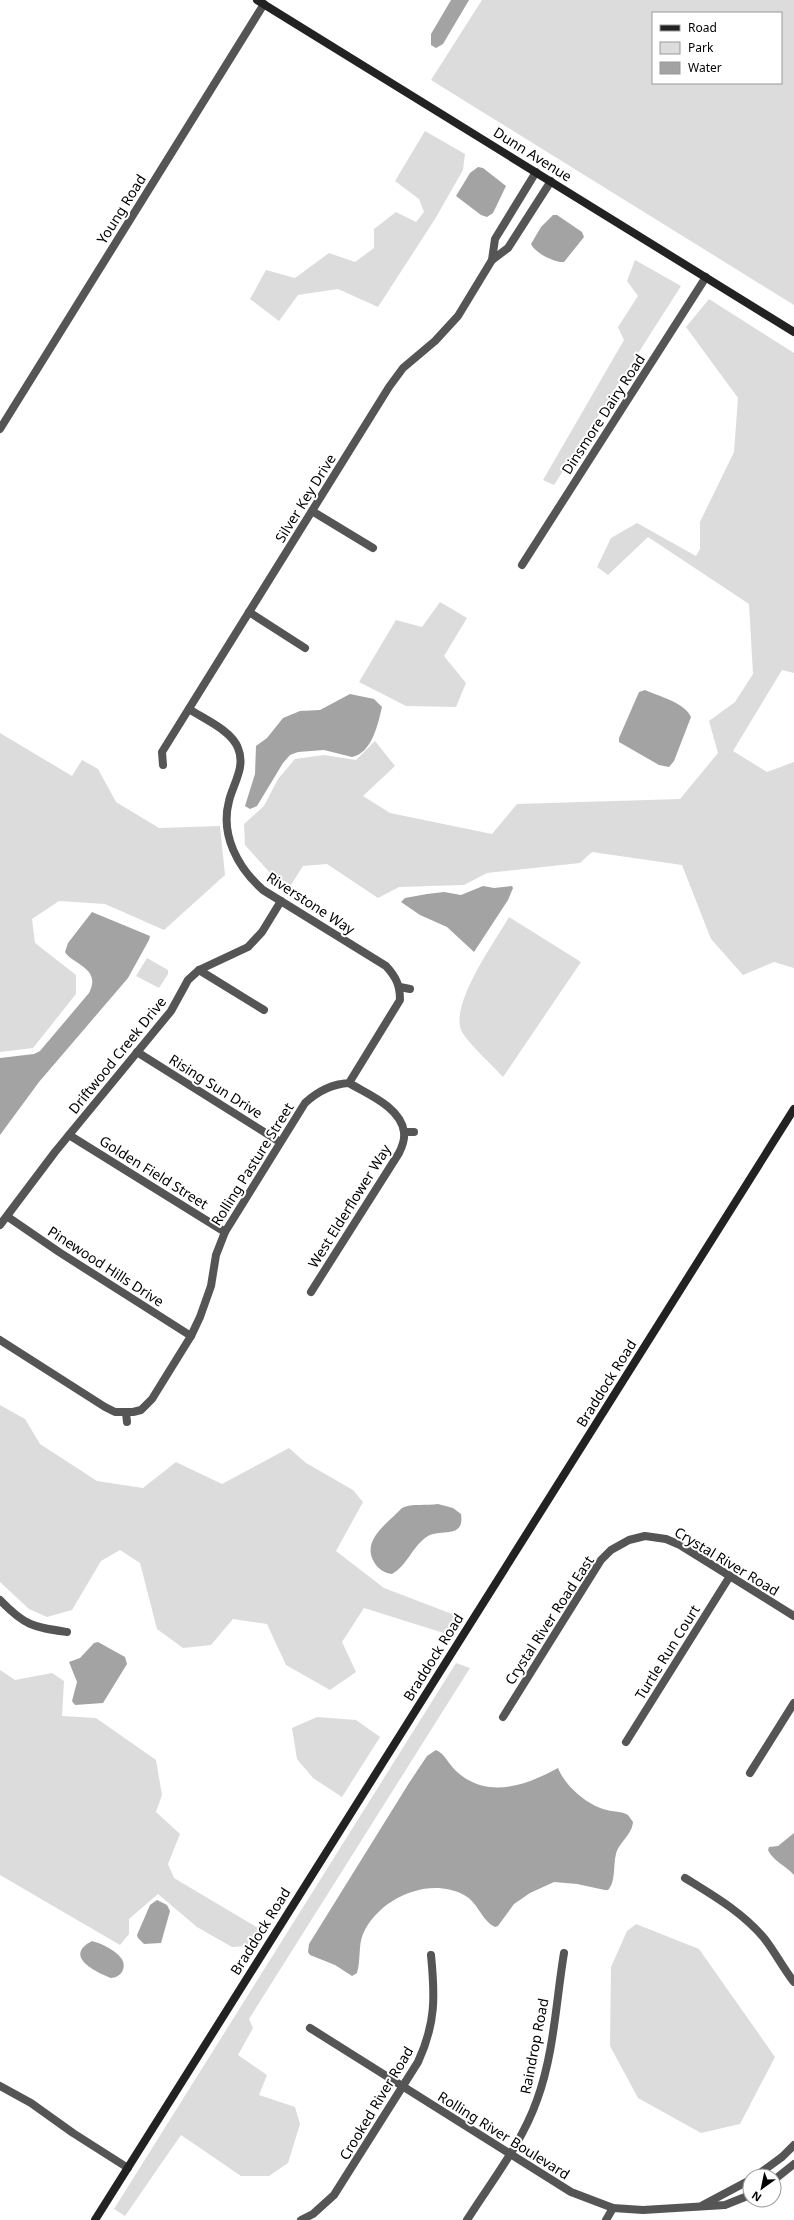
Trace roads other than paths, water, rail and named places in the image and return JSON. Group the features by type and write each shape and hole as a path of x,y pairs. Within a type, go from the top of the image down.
{"street":[{"name":"Dunn Avenue","path":"260,2 794,332"},
{"name":"Young Road","path":"0,429 260,2"},
{"name":"Silver Key Drive","path":"492,260 495,239 536,172"},
{"name":"Silver Key Drive","path":"163,765 162,752 394,381 403,368 435,341 458,316 492,260 508,248 551,181"},
{"name":"Dinsmore Dairy Road","path":"522,565 706,277"},
{"path":"312,511 373,548"},
{"path":"249,612 305,648"},
{"name":"Riverstone Way","path":"189,710 222,730 238,748 240,762 238,776 228,802 227,828 234,854 249,877 263,890 386,966 395,976 400,987"},
{"name":"Driftwood Creek Drive","path":"0,1225 8,1217 69,1135 171,1011 188,980 199,970 248,947 262,932 282,901"},
{"path":"199,970 264,1010"},
{"path":"410,989 400,987 400,1000 395,1011 349,1083 392,1110 401,1120 404,1132 414,1132"},
{"name":"Rising Sun Drive","path":"137,1052 280,1142"},
{"name":"Rolling Pasture Street","path":"126,1413 141,1410 152,1399 191,1336 211,1286 216,1255 225,1232 305,1103 316,1092 338,1083 349,1083"},
{"name":"Braddock Road","path":"95,2220 794,1108"},
{"name":"West Elderflower Way","path":"311,1292 399,1153 404,1132"},
{"name":"Golden Field Street","path":"69,1135 225,1232"},
{"name":"Pinewood Hills Drive","path":"8,1217 59,1252 191,1336"},
{"path":"0,1340 104,1408 115,1412 126,1413 127,1422"},
{"name":"Crystal River Road","path":"622,1543 645,1536 666,1539 680,1545 794,1616"},
{"name":"Crystal River Road East","path":"503,1716 602,1560 611,1550 622,1543"},
{"name":"Turtle Run Court","path":"626,1742 730,1576"},
{"path":"0,1600 14,1615 34,1627 67,1632"},
{"path":"750,1773 794,1703"},
{"path":"685,1878 719,1899 753,1926 794,1982"},
{"name":"Raindrop Road","path":"467,2220 509,2154 528,2120 543,2082 564,1953"},
{"name":"Crooked River Road","path":"301,2220 313,2214 334,2195 418,2062 431,2027 434,1994 431,1955"},
{"name":"Rolling River Boulevard","path":"310,2028 571,2192 613,2208 643,2210 725,2205 742,2198"},
{"path":"0,2086 31,2103 73,2133 128,2168"},
{"path":"768,2168 794,2144"},
{"path":"782,2174 794,2164"},
{"name":"Rolling River Boulevard","path":"701,2206 742,2184"},
{"path":"606,2220 613,2208"}],"water":[{"path":"451,0 469,0 443,44 436,48 431,45 431,34"},
{"path":"478,167 483,168 506,186 493,213 487,217 481,215 456,196 470,173"},
{"path":"553,215 557,215 582,232 584,237 564,262 546,257 537,251 531,244 541,227"},
{"path":"645,690 671,700 683,707 691,717 674,761 669,767 659,765 619,742 619,738 639,692"},
{"path":"350,694 374,699 382,707 373,737 365,750 352,757 324,750 298,752 290,755 283,763 257,806 250,809 245,806 255,774 256,746 267,738 283,718 300,711 320,710"},
{"path":"483,886 494,888 512,886 513,888 508,900 474,952 447,927 420,915 401,902 405,898 444,892 461,895"},
{"path":"92,912 150,936 149,940 128,978 39,1082 0,1135 0,1058 34,1054 40,1051 89,993 92,985 92,978 89,972 65,952 68,943"},
{"path":"438,1504 453,1508 461,1514 461,1522 459,1527 451,1532 428,1536 418,1545 402,1566 392,1574 386,1573 379,1569 371,1554 373,1539 378,1532 402,1508 406,1506"},
{"path":"98,1642 125,1657 127,1664 103,1703 75,1705 72,1701 77,1682 69,1662 80,1658 94,1643"},
{"path":"436,1750 444,1756 455,1770 467,1779 480,1785 493,1787 506,1787 519,1784 532,1780 558,1768 566,1782 585,1800 600,1808 628,1815 633,1822 632,1827 616,1854 611,1887 608,1890 605,1890 577,1884 554,1882 530,1893 514,1904 498,1926 495,1927 486,1920 473,1902 464,1895 450,1890 436,1888 421,1889 406,1894 381,1910 370,1921 361,1939 357,1973 352,1976 335,1965 310,1955 308,1952 309,1944 409,1783 427,1756"},
{"path":"794,1833 794,1875 776,1860 768,1850 769,1847 778,1846"},
{"path":"157,1900 167,1905 170,1911 161,1943 144,1944 137,1935 150,1905"},
{"path":"92,1941 109,1948 119,1956 123,1961 124,1966 120,1974 111,1978 90,1968 85,1963 81,1958 80,1952"}]}
